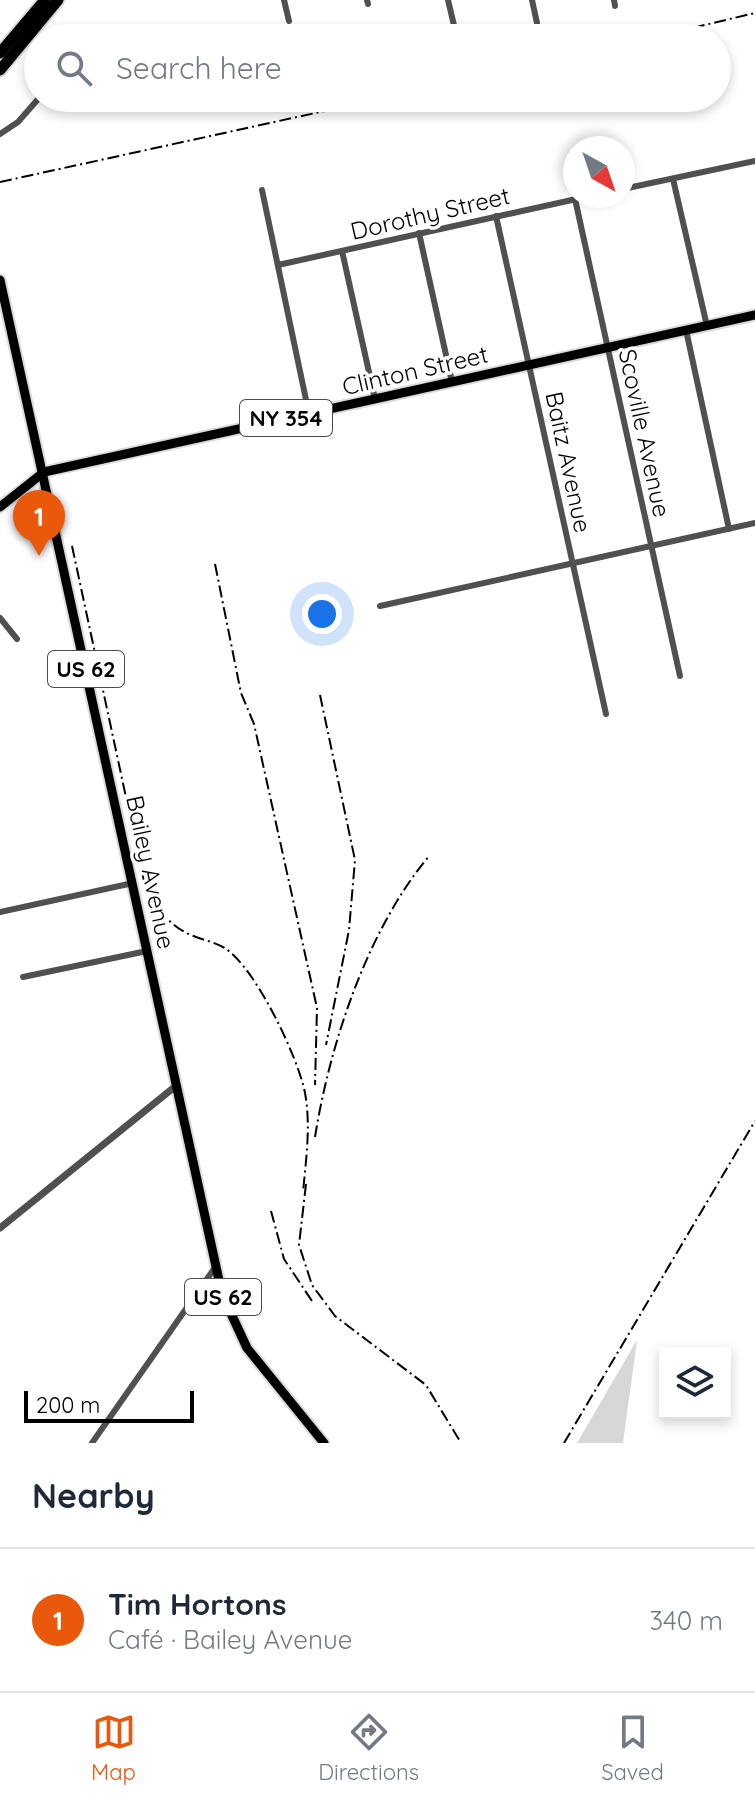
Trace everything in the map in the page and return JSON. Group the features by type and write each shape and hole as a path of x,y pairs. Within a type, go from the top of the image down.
{"highway":[{"path":"25,24 45,0"},
{"path":"38,24 58,0"},
{"path":"0,53 24,25"},
{"path":"0,70 24,41"}],"main road":[{"name":"Bailey Avenue","path":"0,280 216,1266 234,1327 324,1443"},
{"name":"Clinton Street","path":"0,507 44,472 755,315"}],"street":[{"path":"284,0 289,21"},
{"path":"448,0 454,24"},
{"path":"532,0 537,23"},
{"path":"0,134 27,112"},
{"path":"635,187 755,161"},
{"path":"673,179 707,326"},
{"path":"262,190 309,414"},
{"name":"Dorothy Street","path":"278,265 563,202"},
{"name":"Scoville Avenue","path":"577,208 680,676"},
{"name":"Baitz Avenue","path":"496,216 606,714"},
{"path":"419,233 452,382"},
{"path":"342,251 375,399"},
{"path":"686,330 729,529"},
{"path":"380,606 755,523"},
{"path":"0,618 17,639"},
{"path":"0,912 133,883"},
{"path":"23,977 147,951"},
{"path":"0,1228 177,1085"},
{"path":"92,1443 216,1266"}],"shaded area":[{"path":"637,1340 623,1443 577,1443"}],"railway":[{"path":"709,24 755,13"},
{"path":"0,182 320,112"},
{"path":"72,546 144,881 157,906 175,926 226,949 238,959 274,1015 301,1077 307,1105 303,1192"},
{"path":"215,564 241,693 254,724 317,1008 315,1085"},
{"path":"320,695 355,860 349,930 326,1045"},
{"path":"315,1137 331,1064 355,988 388,917 430,855"},
{"path":"564,1443 755,1121"},
{"path":"306,1184 299,1245 312,1285 335,1316 426,1385 461,1443"},
{"path":"271,1211 284,1259 314,1304"}],"place":[{"name":"Tim Hortons","path":"39,556"}]}
